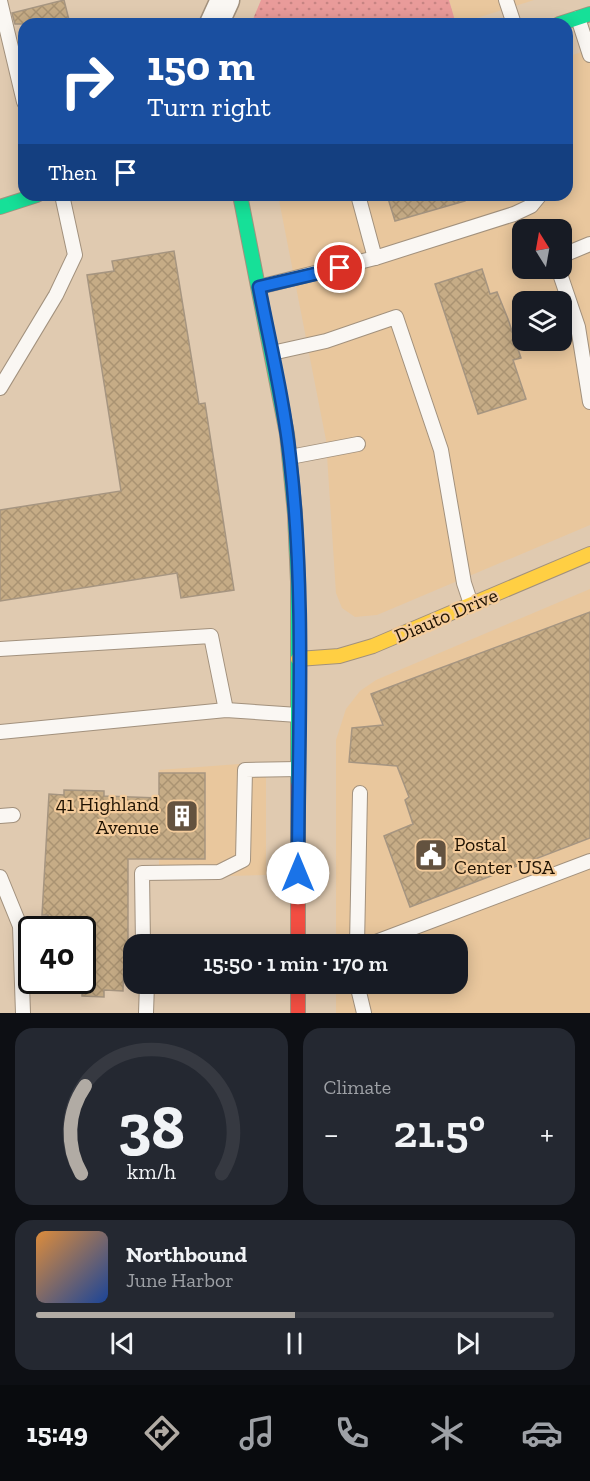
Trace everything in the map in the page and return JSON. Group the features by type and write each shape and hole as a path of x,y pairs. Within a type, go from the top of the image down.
{"street":[{"path":"217,18 225,0"},
{"path":"0,207 18,201"},
{"path":"241,201 290,457 298,561 298,934"},
{"name":"Diauto Drive","path":"298,659 320,660 357,651 590,554"},
{"path":"298,994 298,1013"}],"lane":[{"path":"506,0 512,18"},
{"path":"0,1 18,77"},
{"path":"584,16 590,55"},
{"path":"0,388 56,295 75,255 63,201"},
{"path":"360,201 375,258"},
{"path":"259,287 375,258 514,214 531,206 535,201"},
{"path":"572,251 590,244"},
{"path":"562,279 578,327 590,402"},
{"path":"272,353 326,341 396,318 441,450 464,583 471,604"},
{"path":"290,457 358,444"},
{"path":"0,649 211,636 226,710"},
{"path":"0,732 226,710 298,715"},
{"path":"142,934 141,873 219,872 243,860 245,770 298,769"},
{"path":"357,934 360,793"},
{"path":"397,934 590,861"},
{"path":"0,877 4,894 22,937 23,1013"},
{"path":"146,1013 147,994"},
{"path":"359,994 364,1013"}],"shaded area":[{"path":"261,0 449,0 454,18 254,18"},
{"path":"449,0 534,0 477,18 454,18"},
{"path":"590,49 590,525 377,615 355,617 342,608 336,593 326,440 279,201 573,201 573,55"},
{"path":"590,589 590,1013 336,1013 336,994 468,994 468,934 336,934 336,740 346,709 360,691 376,680"},
{"path":"266,762 266,875 159,878 159,770"}],"building":[{"path":"64,0 68,18 18,18 18,24 15,24 12,13"},
{"path":"389,201 465,201 395,221"},
{"path":"174,251 199,404 205,403 234,590 181,598 177,573 0,601 0,510 121,491 87,275 114,271 112,261"},
{"path":"482,269 490,294 497,292 508,319 512,331 512,351 519,351 521,358 513,360 526,399 478,414 435,284"},
{"path":"590,612 590,838 410,907 384,836 413,824 405,800 409,797 397,766 349,762 352,728 383,725 371,694"},
{"path":"159,773 205,773 205,859 128,859 128,934 123,934 123,991 104,990 104,997 82,996 82,994 96,994 96,916 42,915 49,794 64,795 64,790 104,791 104,796 159,798"}],"traffic: fast":[{"path":"573,19 590,14"},
{"path":"0,207 18,201"},
{"path":"241,201 287,434 295,514 298,582 298,786"}],"traffic: slow":[{"path":"298,659 339,656 373,646 590,554"}],"traffic: jam":[{"path":"298,786 298,934"},
{"path":"298,994 298,1013"}],"place":[{"name":"41 Highland Avenue","path":"182,816"},
{"name":"Postal Center USA","path":"431,855"}],"route":[{"path":"298,873 298,561 295,514 287,434 259,287 340,268"}]}
